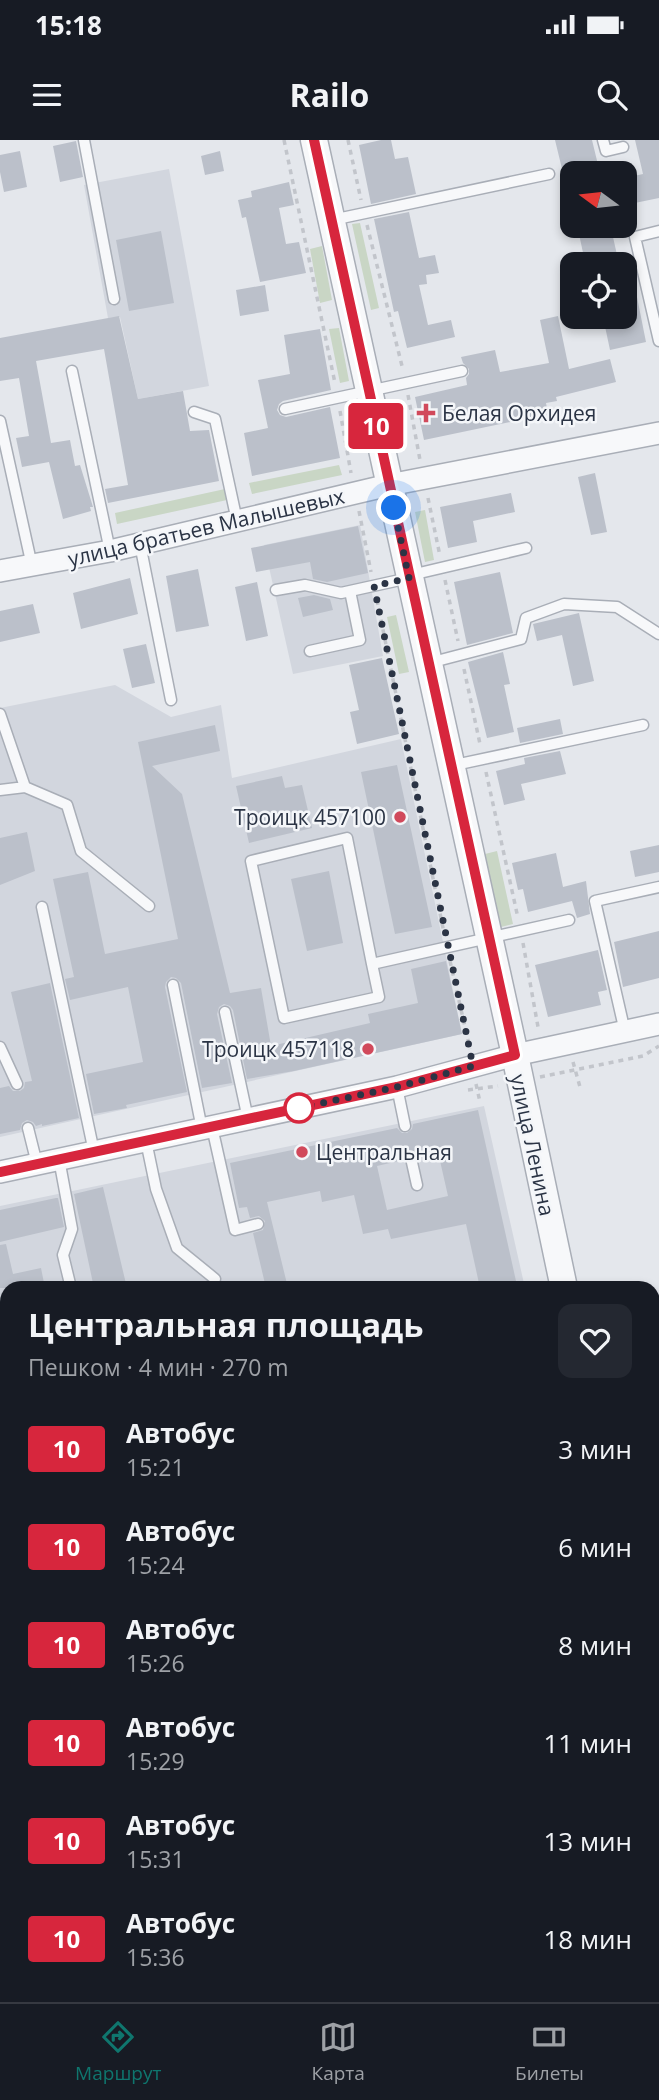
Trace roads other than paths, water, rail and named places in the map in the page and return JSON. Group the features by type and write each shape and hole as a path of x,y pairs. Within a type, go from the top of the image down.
{"street":[{"name":"улица Ленина","path":"314,140 563,1281"},
{"name":"улица братьев Малышевых","path":"0,571 110,551 389,485 659,433"},
{"path":"0,1172 397,1087 515,1055 659,1024"}],"lane":[{"path":"85,140 114,299"},
{"path":"603,140 606,151 623,147"},
{"path":"332,220 549,174"},
{"path":"659,231 635,237 659,341"},
{"path":"72,371 110,551"},
{"path":"285,409 462,371"},
{"path":"194,412 215,419 237,521"},
{"path":"0,421 32,566"},
{"path":"140,544 171,700"},
{"path":"276,590 305,585 341,593 526,548"},
{"path":"310,651 360,640 350,591"},
{"path":"428,663 521,639 526,618 564,604 617,607 659,634"},
{"path":"0,713 24,787"},
{"path":"450,766 643,725"},
{"path":"0,790 24,787 67,805 81,851 149,906"},
{"path":"347,838 372,964 379,997 284,1018 251,861 347,838"},
{"path":"625,1032 595,901 659,887"},
{"path":"42,907 94,1152"},
{"path":"372,964 569,920"},
{"path":"173,985 207,1128 235,1230 258,1224"},
{"path":"225,1012 248,1119"},
{"path":"0,1047 17,1084"},
{"path":"397,1087 405,1126"},
{"path":"28,1128 37,1164"},
{"path":"146,1141 156,1189 177,1248 215,1279"},
{"path":"411,1158 418,1185"},
{"path":"59,1159 72,1229 63,1255 69,1281"}],"place":[{"name":"Белая Орхидея","path":"426,413"},
{"name":"Троицк 457100","path":"400,817"},
{"name":"Троицк 457118","path":"368,1049"},
{"name":"Центральная","path":"302,1152"}]}
